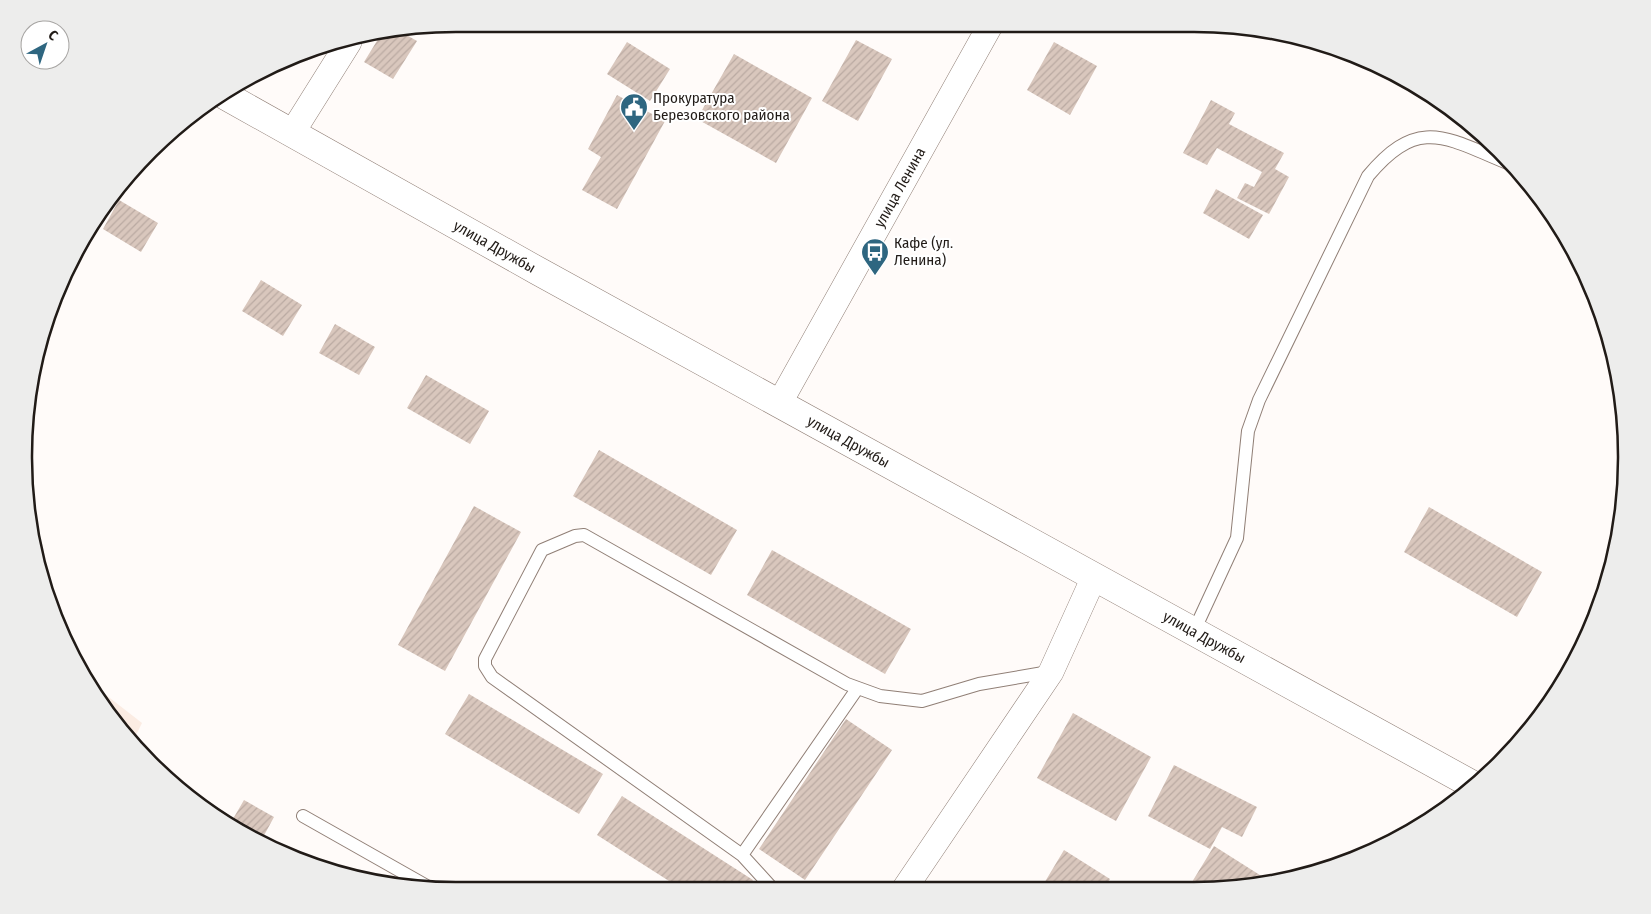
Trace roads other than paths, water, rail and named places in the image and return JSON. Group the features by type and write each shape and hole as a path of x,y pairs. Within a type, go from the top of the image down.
{"main road":[{"name":"улица Дружбы","path":"230,98 1466,782"}],"street":[{"name":"улица Ленина","path":"780,404 987,32"},
{"path":"292,133 346,47"},
{"path":"909,882 1052,672 1094,577"}],"lane":[{"path":"1194,631 1237,538 1248,430 1259,400 1368,176 1386,154 1412,138 1444,138 1495,158"},
{"path":"767,882 742,855 492,677 485,666 485,659 542,550 584,534 857,689 880,696 922,701 979,684 1052,672"},
{"path":"742,855 857,689"},
{"path":"303,816 415,879"}],"place":[{"name":"Прокуратура Березовского района","path":"634,131"},
{"name":"Кафе (ул. Ленина)","path":"875,276"}]}
